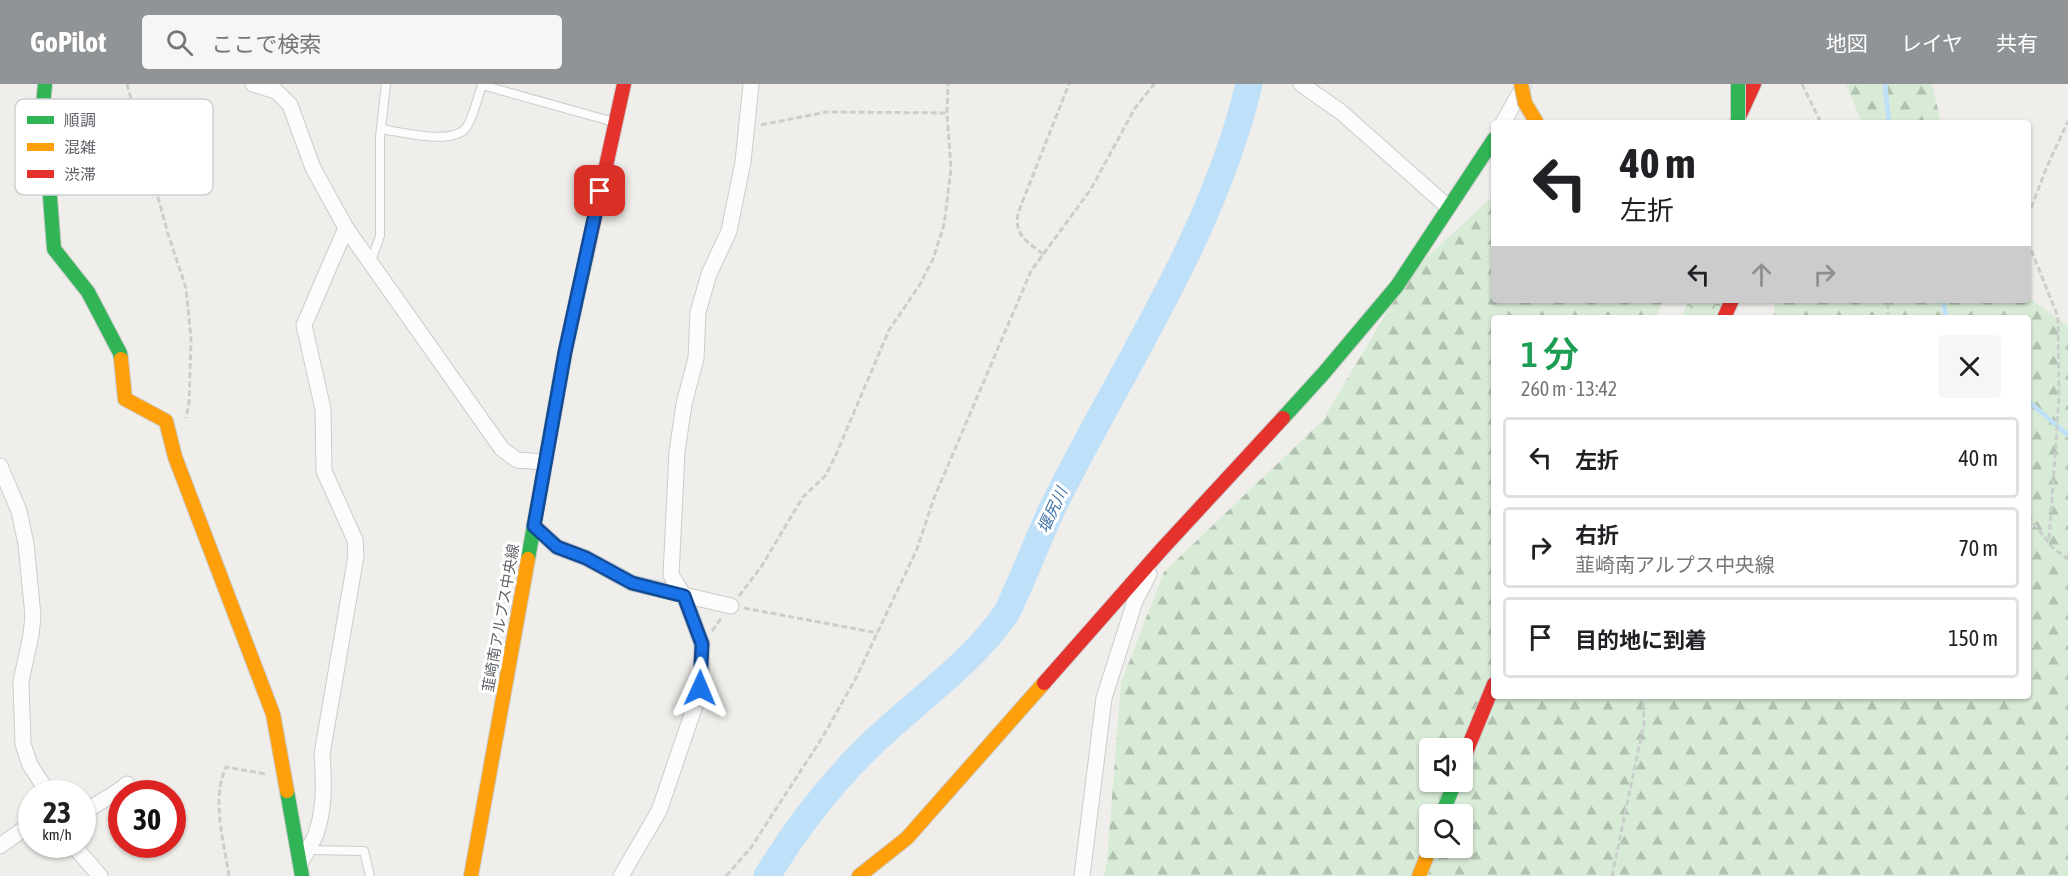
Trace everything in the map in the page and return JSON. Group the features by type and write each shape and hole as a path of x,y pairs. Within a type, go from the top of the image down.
{"street":[{"path":"44,99 45,84"},
{"path":"253,84 273,87 290,105 313,168 346,228 502,449 517,460 544,462"},
{"name":"韮崎南アルプス中央線","path":"471,876 565,352 624,84"},
{"path":"621,876 659,811 700,688 702,644 684,596 670,575 677,453 684,404 696,358 698,312 709,274 729,231 743,162 751,84"},
{"path":"1301,84 1341,112 1448,207"},
{"path":"1504,120 1522,84"},
{"path":"1522,84 1525,103 1535,120"},
{"path":"1737,120 1738,84"},
{"path":"1738,120 1754,84"},
{"path":"859,876 907,838 1162,549 1323,374 1397,286 1491,143"},
{"path":"50,195 54,249 88,292 120,353 125,399 166,421 175,458 273,714 303,863"},
{"path":"303,863 322,811 324,778 322,754 356,555 356,540 324,471 323,409 304,325 346,228"},
{"path":"0,466 19,511 26,544 33,616 21,681 23,744 30,765 40,780"},
{"path":"534,526 557,547 586,558 632,583 731,606"},
{"path":"1083,876 1104,698 1135,601 1162,549"},
{"path":"1472,738 1491,691"},
{"path":"0,846 18,833"},
{"path":"84,858 100,876"},
{"path":"1419,876 1426,858"}],"lane":[{"path":"370,263 380,236 381,129 386,84"},
{"path":"381,129 442,138 455,136 466,129 482,85 615,122"},
{"path":"303,863 364,851 370,876"}],"path":[{"path":"127,84 131,99"},
{"path":"702,644 761,567 803,498 825,476 889,330 919,286 933,259 944,225 951,169 947,113 948,84"},
{"path":"1042,254 1021,237 1016,225 1018,213 1069,84"},
{"path":"726,876 750,849 822,738 855,680 917,549 934,498 1031,271 1091,189 1135,108 1154,84"},
{"path":"1802,84 1820,120"},
{"path":"746,129 826,112 947,113"},
{"path":"2031,208 2068,121"},
{"path":"157,195 186,288 192,339 189,403 184,425"},
{"path":"2031,250 2058,317 2059,398 2049,540"},
{"path":"2031,519 2053,548 2068,559"},
{"path":"731,606 878,633"},
{"path":"1612,876 1641,743 1644,723 1643,699"},
{"path":"229,876 218,802 220,780 226,767 286,778"}],"green space":[{"path":"1846,84 1932,84 1940,120 1861,120"},
{"path":"1491,198 1491,303 1662,303 1657,315 1491,315 1491,699 2031,699 2031,315 1774,315 1774,303 2031,303 2031,299 2068,326 2068,876 1104,876 1121,683 1164,572 1323,420 1410,273"},
{"path":"1688,303 1730,303 1725,315 1683,315"}],"waterway":[{"name":"堰尻川","path":"767,876 808,816 855,760 966,660 1007,612 1057,499 1191,245 1214,193 1249,84"},
{"path":"1885,84 1889,120"},
{"path":"1944,303 1946,315"},
{"path":"2031,404 2068,435"}],"traffic: fast":[{"path":"44,99 45,84"},
{"path":"1738,84 1738,120"},
{"path":"1283,418 1397,286 1491,144"},
{"path":"50,195 54,249 88,292 121,359"},
{"path":"528,559 565,352 586,257"},
{"path":"287,791 302,876"},
{"path":"1446,804 1451,792"}],"traffic: slow":[{"path":"1521,84 1525,103 1535,120"},
{"path":"121,359 125,399 166,421 175,457 273,714 287,791"},
{"path":"471,876 528,559"},
{"path":"859,876 907,838 1044,683"},
{"path":"1419,876 1426,858"}],"traffic: jam":[{"path":"586,257 624,84"},
{"path":"1737,120 1754,84"},
{"path":"1725,315 1731,303"},
{"path":"1044,683 1162,549 1283,418"},
{"path":"1472,738 1491,691"}],"route":[{"path":"600,191 565,352 534,526 557,547 586,558 632,583 684,596 702,644 700,688"}]}
